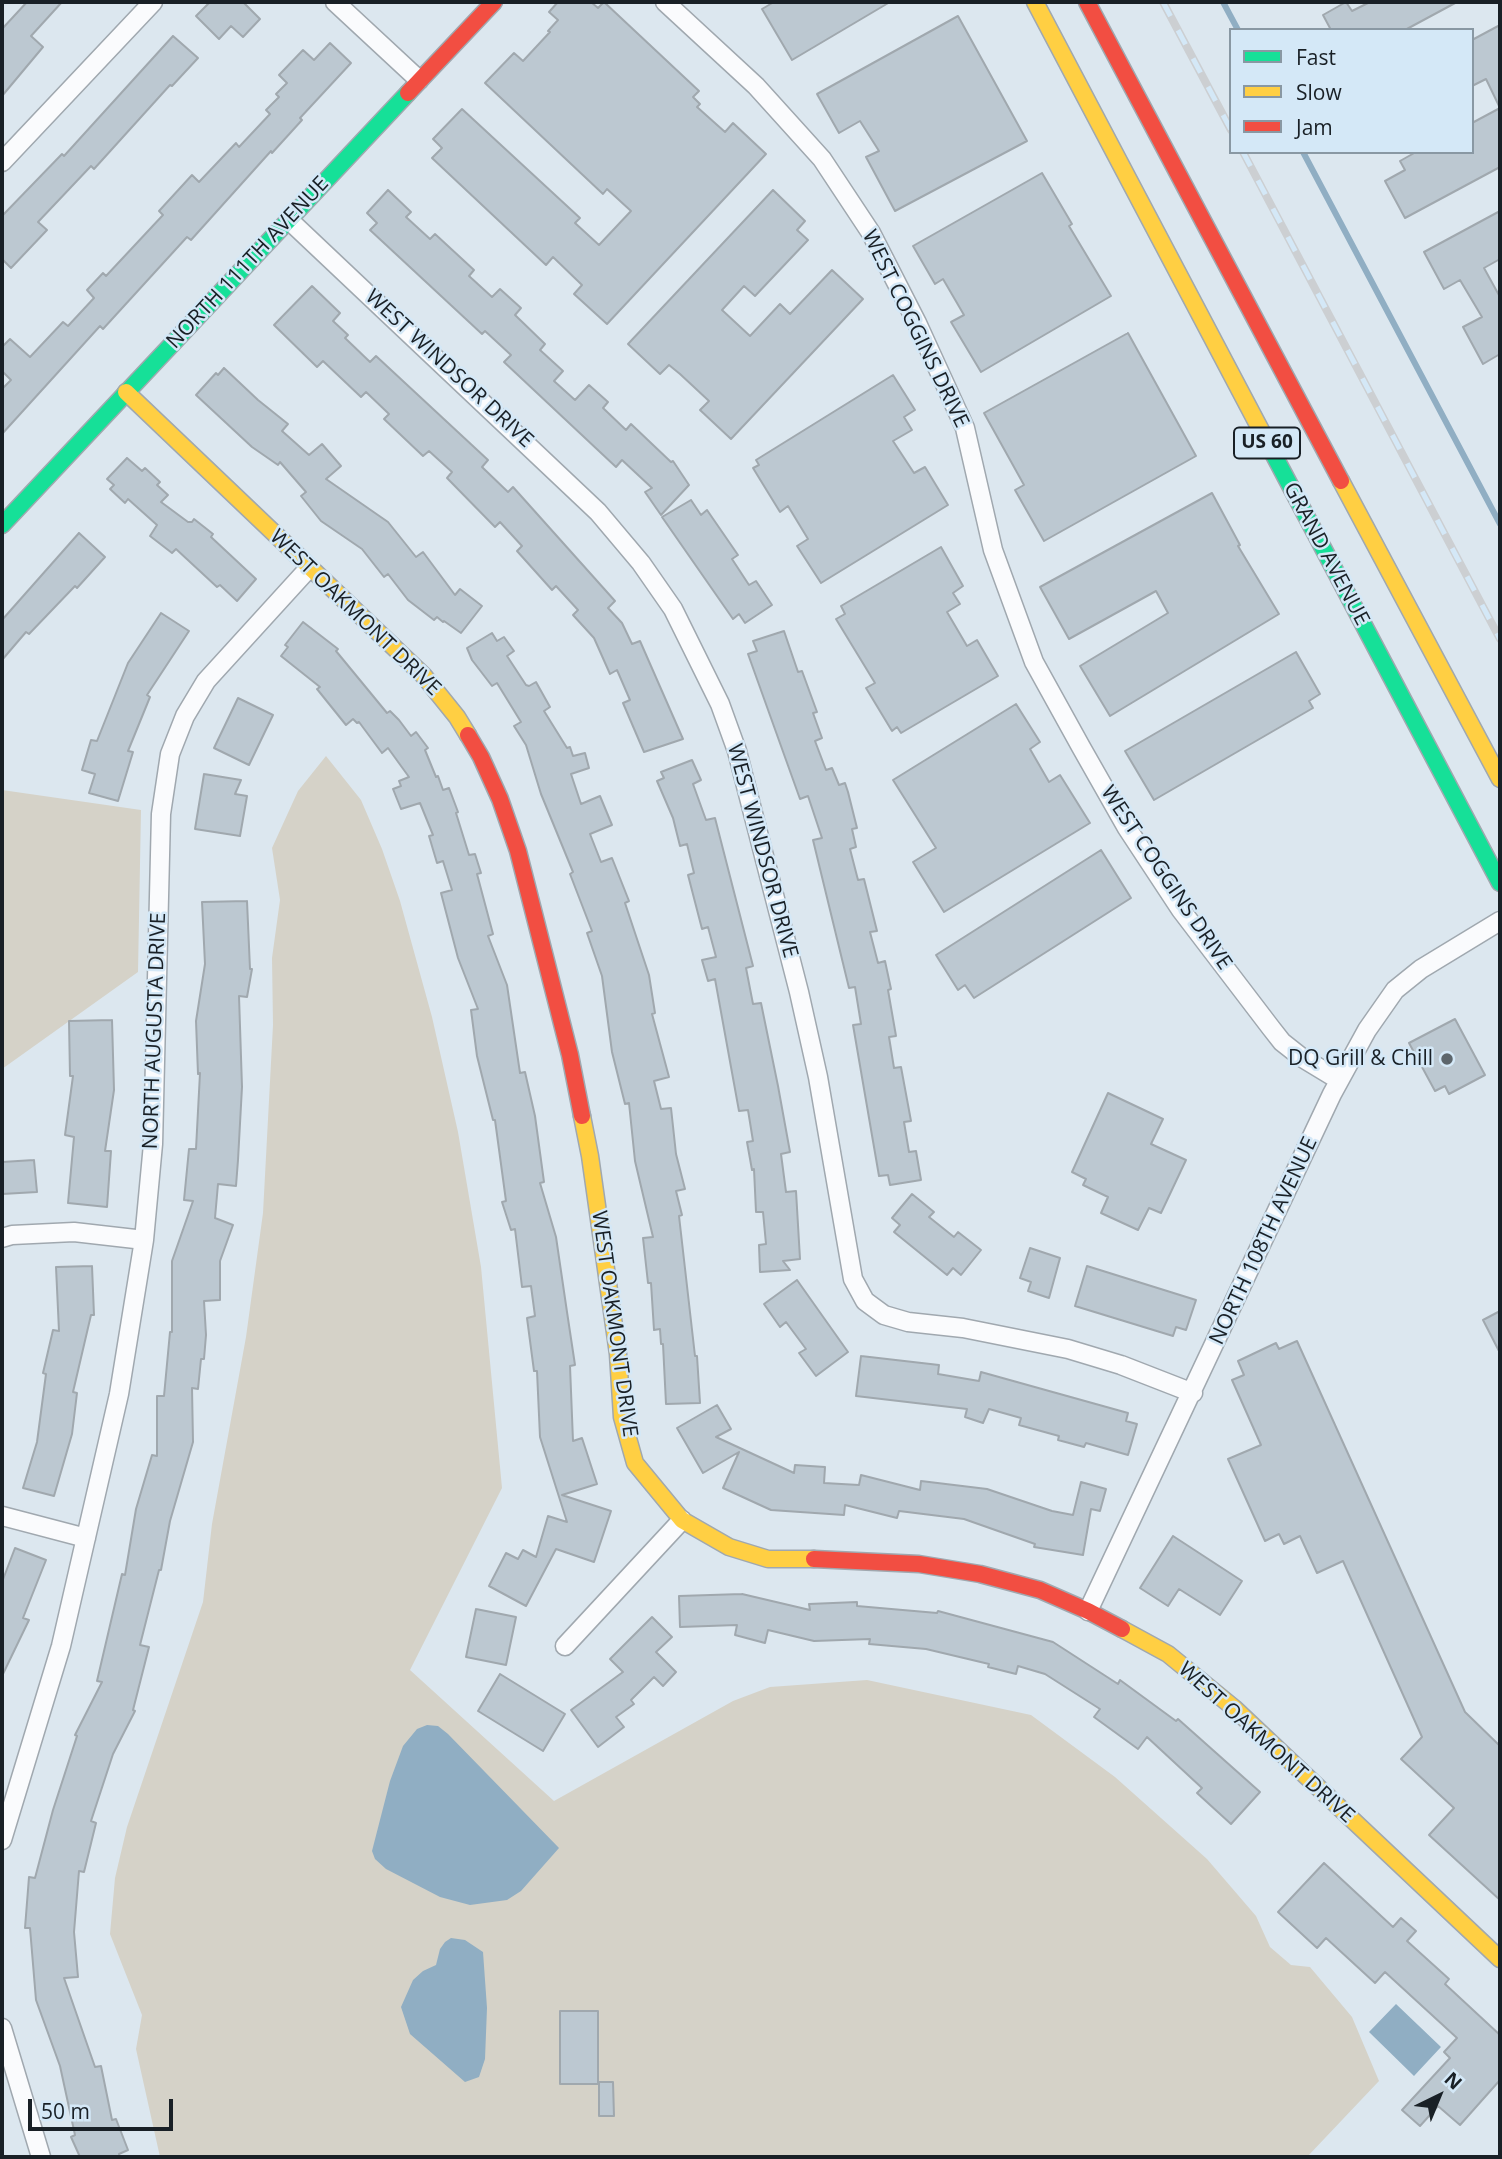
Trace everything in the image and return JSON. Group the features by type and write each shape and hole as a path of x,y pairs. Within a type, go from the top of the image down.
{"main road":[{"name":"NORTH 111TH AVENUE","path":"2,525 494,2"},
{"name":"GRAND AVENUE","path":"1035,2 1500,883"},
{"name":"US 60","path":"1087,2 1500,779"},
{"name":"WEST OAKMONT DRIVE","path":"126,392 425,676 457,717 481,757 519,851 570,1055 588,1143 618,1354 622,1418 635,1463 682,1520 729,1548 768,1559 835,1559 919,1564 980,1574 1040,1590 1088,1611 1168,1654 1234,1708 1500,1959"}],"street":[{"path":"2,162 153,2"},
{"path":"335,2 418,80"},
{"name":"WEST COGGINS DRIVE","path":"665,2 756,86 822,159 871,233 965,428 993,550 1030,650 1081,747 1127,828 1172,896 1271,1028 1301,1057 1339,1080"},
{"name":"WEST WINDSOR DRIVE","path":"289,220 598,512 641,563 673,609 720,704 737,751 816,1065 853,1279 865,1301 884,1315 908,1322 963,1328 1068,1349 1121,1365 1193,1394"},
{"name":"NORTH AUGUSTA DRIVE","path":"2,1840 61,1646 119,1394 144,1240 153,1144 161,814 170,754 185,716 206,681 309,568"},
{"name":"NORTH 108TH AVENUE","path":"1088,1611 1193,1394 1339,1080 1375,1016 1395,990 1421,969 1471,936 1500,921"},
{"path":"2,1238 12,1235 75,1232 144,1240"},
{"path":"2,1516 86,1538"},
{"path":"565,1646 682,1520"},
{"path":"2,2028 41,2157"}],"shaded area":[{"path":"326,756 361,800 382,849 400,901 432,1017 458,1132 481,1267 502,1488 410,1670 554,1801 733,1701 770,1687 867,1680 1031,1715 1115,1777 1207,1859 1256,1916 1270,1947 1291,1965 1310,1967 1352,2017 1379,2081 1307,2157 160,2157 136,2049 142,2015 110,1934 115,1878 127,1827 203,1602 212,1524 246,1337 263,1213 273,1025 272,958 280,900 272,848 298,791"},
{"path":"2,790 141,810 138,972 2,1069"}],"water":[{"path":"427,1725 438,1726 448,1734 559,1848 521,1891 507,1900 470,1905 440,1897 386,1869 375,1859 372,1851 390,1781 403,1746 417,1729"},
{"path":"451,1938 465,1940 483,1952 487,2008 485,2059 479,2077 465,2082 410,2034 401,2007 413,1980 436,1965 440,1949"},
{"path":"1396,2004 1441,2047 1414,2076 1369,2032"}],"building":[{"path":"27,2 62,2 31,36 43,47 2,96 2,29"},
{"path":"210,2 243,2 260,19 243,37 231,26 219,39 196,16"},
{"path":"558,2 591,2 598,8 604,2 699,91 693,97 700,104 697,107 725,132 733,123 766,154 607,324 574,294 582,285 553,257 546,265 432,158 442,148 433,139 462,109 580,218 575,223 599,245 631,211 607,189 603,194 485,83 514,53 523,61 550,32 548,31 558,20 549,12"},
{"path":"774,2 890,2 792,60 762,9"},
{"path":"1346,2 1352,11 1370,2 1457,2 1409,28 1330,28 1323,15"},
{"path":"958,16 1027,141 895,211 866,157 879,151 860,121 839,133 817,94"},
{"path":"1500,25 1500,108 1486,79 1474,85 1474,39"},
{"path":"173,36 198,58 94,169 91,166 38,222 47,230 11,268 2,259 2,216 62,154 64,156"},
{"path":"330,43 351,63 191,240 187,237 103,329 100,326 2,434 2,389 11,380 2,371 2,347 10,339 30,357 63,322 68,326 94,298 87,290 103,273 106,276 163,215 159,211 192,175 199,182 236,143 239,147 270,114 266,110 279,97 276,94 287,83 279,75 303,50 314,60"},
{"path":"1500,108 1500,167 1405,218 1385,181 1405,170 1400,161 1412,154 1474,154 1474,122"},
{"path":"1042,173 1072,224 1069,226 1111,296 981,372 951,322 964,315 943,279 935,284 913,246"},
{"path":"388,190 411,212 406,217 430,239 435,234 474,270 469,276 492,297 500,289 521,308 515,315 545,344 540,350 563,371 554,381 575,400 589,385 608,402 603,408 626,430 631,424 673,461 689,485 661,515 645,492 652,488 622,460 616,467 504,362 511,355 485,331 482,334 370,230 377,223 367,213"},
{"path":"773,190 805,221 797,230 808,240 755,296 744,286 722,310 750,336 780,304 790,314 832,270 863,299 731,439 700,410 709,401 680,374 669,365 660,374 628,344"},
{"path":"1500,211 1500,259 1484,268 1500,297 1500,354 1483,364 1463,327 1482,317 1460,280 1444,289 1424,252"},
{"path":"312,286 340,313 333,321 348,335 345,338 370,362 376,356 488,460 482,467 508,492 513,487 615,601 608,608 622,623 632,644 640,641 683,739 644,752 623,703 630,700 617,670 610,674 594,638 573,615 578,610 556,586 552,590 517,551 522,546 500,522 495,527 447,478 452,472 429,451 423,456 384,419 389,414 366,392 361,397 323,361 317,367 274,325"},
{"path":"1128,333 1196,456 1044,541 1015,490 1024,485 984,413"},
{"path":"224,368 288,424 282,431 309,455 322,444 341,466 326,479 388,522 416,557 423,552 455,595 460,589 482,606 461,633 437,617 434,620 408,600 388,574 384,577 362,549 321,521 301,496 306,492 280,462 278,465 252,447 196,395"},
{"path":"893,375 915,410 904,417 912,430 893,441 914,473 925,467 948,505 821,583 797,546 808,539 788,506 780,512 753,468 759,465 756,460"},
{"path":"127,458 142,471 145,468 160,482 157,485 168,495 161,502 188,522 194,519 213,534 211,537 256,579 237,601 220,585 217,587 176,549 172,553 150,536 157,525 128,499 125,503 110,489 114,485 107,479"},
{"path":"1212,493 1240,545 1238,546 1279,614 1110,716 1080,666 1168,613 1156,591 1069,639 1040,587"},
{"path":"691,500 701,515 707,510 738,555 732,559 749,585 756,581 772,605 745,623 739,614 733,619 662,517"},
{"path":"79,533 105,557 29,634 26,632 2,660 2,620"},
{"path":"941,547 963,586 953,593 960,604 947,612 967,646 977,640 998,676 901,733 897,727 892,731 866,688 875,683 836,619 845,614 841,606"},
{"path":"161,613 189,631 147,695 150,697 128,751 133,752 118,801 89,793 95,774 82,770 91,740 97,741 128,663"},
{"path":"303,622 338,649 336,651 387,713 390,711 411,736 416,732 428,748 425,750 436,777 438,776 443,790 449,788 469,855 475,854 481,873 477,874 493,934 488,936 507,985 520,1073 525,1072 535,1116 544,1182 540,1183 556,1237 575,1365 570,1366 573,1441 582,1438 597,1484 562,1495 611,1511 594,1562 556,1549 526,1606 489,1586 506,1553 518,1559 523,1550 536,1557 548,1516 567,1522 540,1437 537,1371 534,1371 527,1318 535,1316 531,1286 522,1287 515,1229 511,1230 502,1202 506,1201 495,1120 477,1056 471,1010 478,1009 458,958 441,893 452,890 443,861 437,863 429,836 433,835 420,803 401,809 393,789 401,786 399,781 409,777 388,748 382,753 359,722 353,719 346,725 317,689 320,687 281,656 288,647 285,645"},
{"path":"784,631 798,672 802,671 817,712 813,713 822,738 815,741 826,770 832,768 839,785 845,783 857,828 852,829 856,847 850,849 858,880 864,879 877,931 870,932 878,963 885,961 896,1036 889,1037 894,1068 901,1067 911,1121 904,1122 909,1152 916,1151 921,1180 890,1185 888,1175 879,1176 853,1025 861,1024 855,987 849,988 813,840 822,838 808,796 800,799 748,654 757,651 753,641"},
{"path":"492,633 497,641 504,637 514,651 507,656 526,685 536,682 550,707 544,711 567,748 570,747 573,756 585,753 589,768 571,774 581,804 600,796 612,825 590,834 601,862 612,858 629,901 625,903 649,975 655,1013 652,1014 669,1077 654,1081 661,1109 671,1108 676,1154 685,1189 676,1191 682,1215 679,1216 697,1356 700,1403 666,1404 663,1344 660,1329 654,1330 651,1283 648,1283 643,1238 653,1237 635,1161 629,1103 625,1104 612,1052 602,976 587,933 592,931 570,874 573,872 541,794 526,745 514,726 521,722 497,683 492,686 472,660 467,648"},
{"path":"1296,652 1320,694 1309,701 1313,708 1154,800 1125,751"},
{"path":"238,698 273,715 249,765 214,748"},
{"path":"1016,704 1040,742 1030,749 1049,782 1060,775 1090,823 944,912 913,862 936,848 893,780"},
{"path":"692,760 701,780 693,784 706,820 715,818 753,966 746,968 753,1004 761,1003 778,1086 790,1152 781,1154 786,1192 796,1191 800,1259 783,1261 790,1270 760,1272 759,1245 766,1244 763,1212 756,1212 754,1169 752,1170 747,1142 753,1141 748,1110 739,1111 715,979 708,981 702,960 716,957 708,927 702,929 688,875 694,873 687,844 680,846 673,818 657,781 664,778 661,772"},
{"path":"204,774 241,780 235,794 247,796 240,836 195,829"},
{"path":"1101,850 1131,898 974,998 965,985 958,990 936,955"},
{"path":"247,901 252,969 247,997 239,996 242,1087 236,1186 218,1184 215,1218 233,1225 220,1261 220,1300 204,1301 204,1359 201,1359 198,1389 192,1388 193,1442 170,1521 161,1570 140,1645 149,1647 133,1710 135,1711 113,1754 91,1821 96,1823 84,1872 79,1871 74,1932 78,1977 64,1978 95,2067 101,2066 112,2120 116,2119 128,2150 119,2154 120,2157 80,2157 71,2137 75,2135 60,2066 36,2000 30,1928 25,1928 29,1877 35,1878 77,1736 75,1735 102,1682 97,1681 122,1574 125,1575 136,1509 152,1455 157,1456 157,1396 164,1396 172,1332 172,1261 193,1201 184,1200 189,1149 196,1149 200,1073 198,1074 196,1021 205,964 202,902"},
{"name":"DQ Grill & Chill","path":"1455,1019 1485,1075 1449,1094 1445,1086 1435,1091 1409,1043"},
{"path":"112,1020 114,1090 105,1151 111,1151 107,1207 68,1203 74,1137 65,1135 73,1076 70,1076 69,1021"},
{"path":"1108,1093 1163,1119 1151,1144 1186,1160 1161,1213 1149,1208 1138,1230 1101,1213 1108,1197 1083,1185 1086,1179 1072,1172"},
{"path":"34,1160 37,1192 2,1194 2,1162"},
{"path":"912,1194 934,1212 929,1217 954,1237 958,1232 981,1250 961,1275 953,1268 947,1275 894,1232 900,1225 892,1218"},
{"path":"1030,1248 1060,1258 1049,1298 1028,1291 1031,1282 1020,1278"},
{"path":"92,1266 94,1315 91,1315 73,1392 77,1393 72,1434 54,1496 23,1488 37,1442 46,1374 43,1373 53,1330 59,1331 56,1267"},
{"path":"1087,1266 1196,1300 1186,1330 1176,1327 1173,1336 1075,1306"},
{"path":"797,1280 848,1352 816,1376 799,1353 806,1349 786,1322 780,1327 764,1304"},
{"path":"1500,1311 1500,1353 1483,1320"},
{"path":"1297,1341 1465,1712 1500,1746 1500,1900 1429,1835 1454,1808 1401,1759 1422,1737 1343,1561 1317,1573 1300,1536 1284,1544 1279,1534 1265,1541 1228,1459 1261,1445 1232,1380 1244,1375 1238,1361 1276,1343 1279,1349"},
{"path":"861,1356 939,1365 938,1374 979,1381 981,1372 1128,1413 1126,1421 1137,1424 1128,1455 1086,1443 1084,1447 1058,1440 1059,1436 1019,1425 1021,1418 989,1409 983,1423 965,1417 967,1409 856,1396"},
{"path":"717,1405 731,1429 716,1437 794,1473 795,1465 825,1467 824,1483 859,1485 861,1475 920,1490 921,1481 987,1489 1052,1511 1073,1515 1081,1482 1106,1489 1100,1511 1091,1509 1083,1555 1034,1547 1035,1544 964,1519 899,1511 897,1518 845,1505 844,1515 771,1510 723,1488 739,1452 703,1473 677,1428"},
{"path":"1173,1536 1242,1581 1220,1615 1179,1589 1168,1606 1140,1588"},
{"path":"15,1548 46,1560 23,1618 29,1620 2,1676 2,1582"},
{"path":"742,1594 810,1610 809,1604 857,1602 857,1606 938,1611 1053,1642 1118,1684 1120,1680 1176,1721 1178,1719 1260,1792 1231,1824 1197,1793 1202,1788 1147,1737 1138,1749 1094,1717 1100,1709 1045,1674 1018,1666 1016,1674 988,1667 989,1664 926,1649 869,1644 870,1639 814,1641 768,1630 765,1643 735,1635 737,1625 680,1627 679,1596"},
{"path":"476,1609 516,1617 506,1665 466,1657"},
{"path":"652,1617 672,1637 656,1652 676,1672 663,1686 654,1677 631,1700 634,1704 616,1717 624,1727 598,1747 571,1710 623,1672 610,1659"},
{"path":"500,1674 565,1714 543,1751 478,1711"},
{"path":"1324,1863 1393,1927 1401,1918 1416,1931 1407,1941 1449,1979 1445,1984 1500,2035 1500,2080 1460,2125 1438,2106 1420,2126 1402,2110 1450,2058 1444,2052 1457,2038 1385,1972 1375,1983 1326,1938 1317,1948 1278,1912"},
{"path":"560,2011 598,2011 598,2084 560,2084"},
{"path":"599,2082 613,2082 614,2116 599,2116"}],"waterway":[{"path":"1223,2 1237,28"},
{"path":"1304,154 1500,524"}],"railway":[{"path":"1163,2 1229,126"},
{"path":"1244,154 1500,639"}],"traffic: fast":[{"path":"2,525 408,93"},
{"path":"1266,440 1500,883"}],"traffic: slow":[{"path":"1035,2 1266,440"},
{"path":"126,392 424,676 468,735"},
{"path":"1341,481 1500,779"},
{"path":"582,1116 618,1354 622,1417 635,1463 682,1520 729,1547 768,1559 814,1559"},
{"path":"1122,1629 1168,1654 1234,1708 1500,1959"}],"traffic: jam":[{"path":"408,93 494,2"},
{"path":"1087,2 1341,481"},
{"path":"468,735 500,799 518,851 570,1055 582,1116"},
{"path":"814,1559 919,1564 980,1574 1040,1590 1122,1629"}],"place":[{"name":"DQ Grill & Chill","path":"1447,1059"}]}
